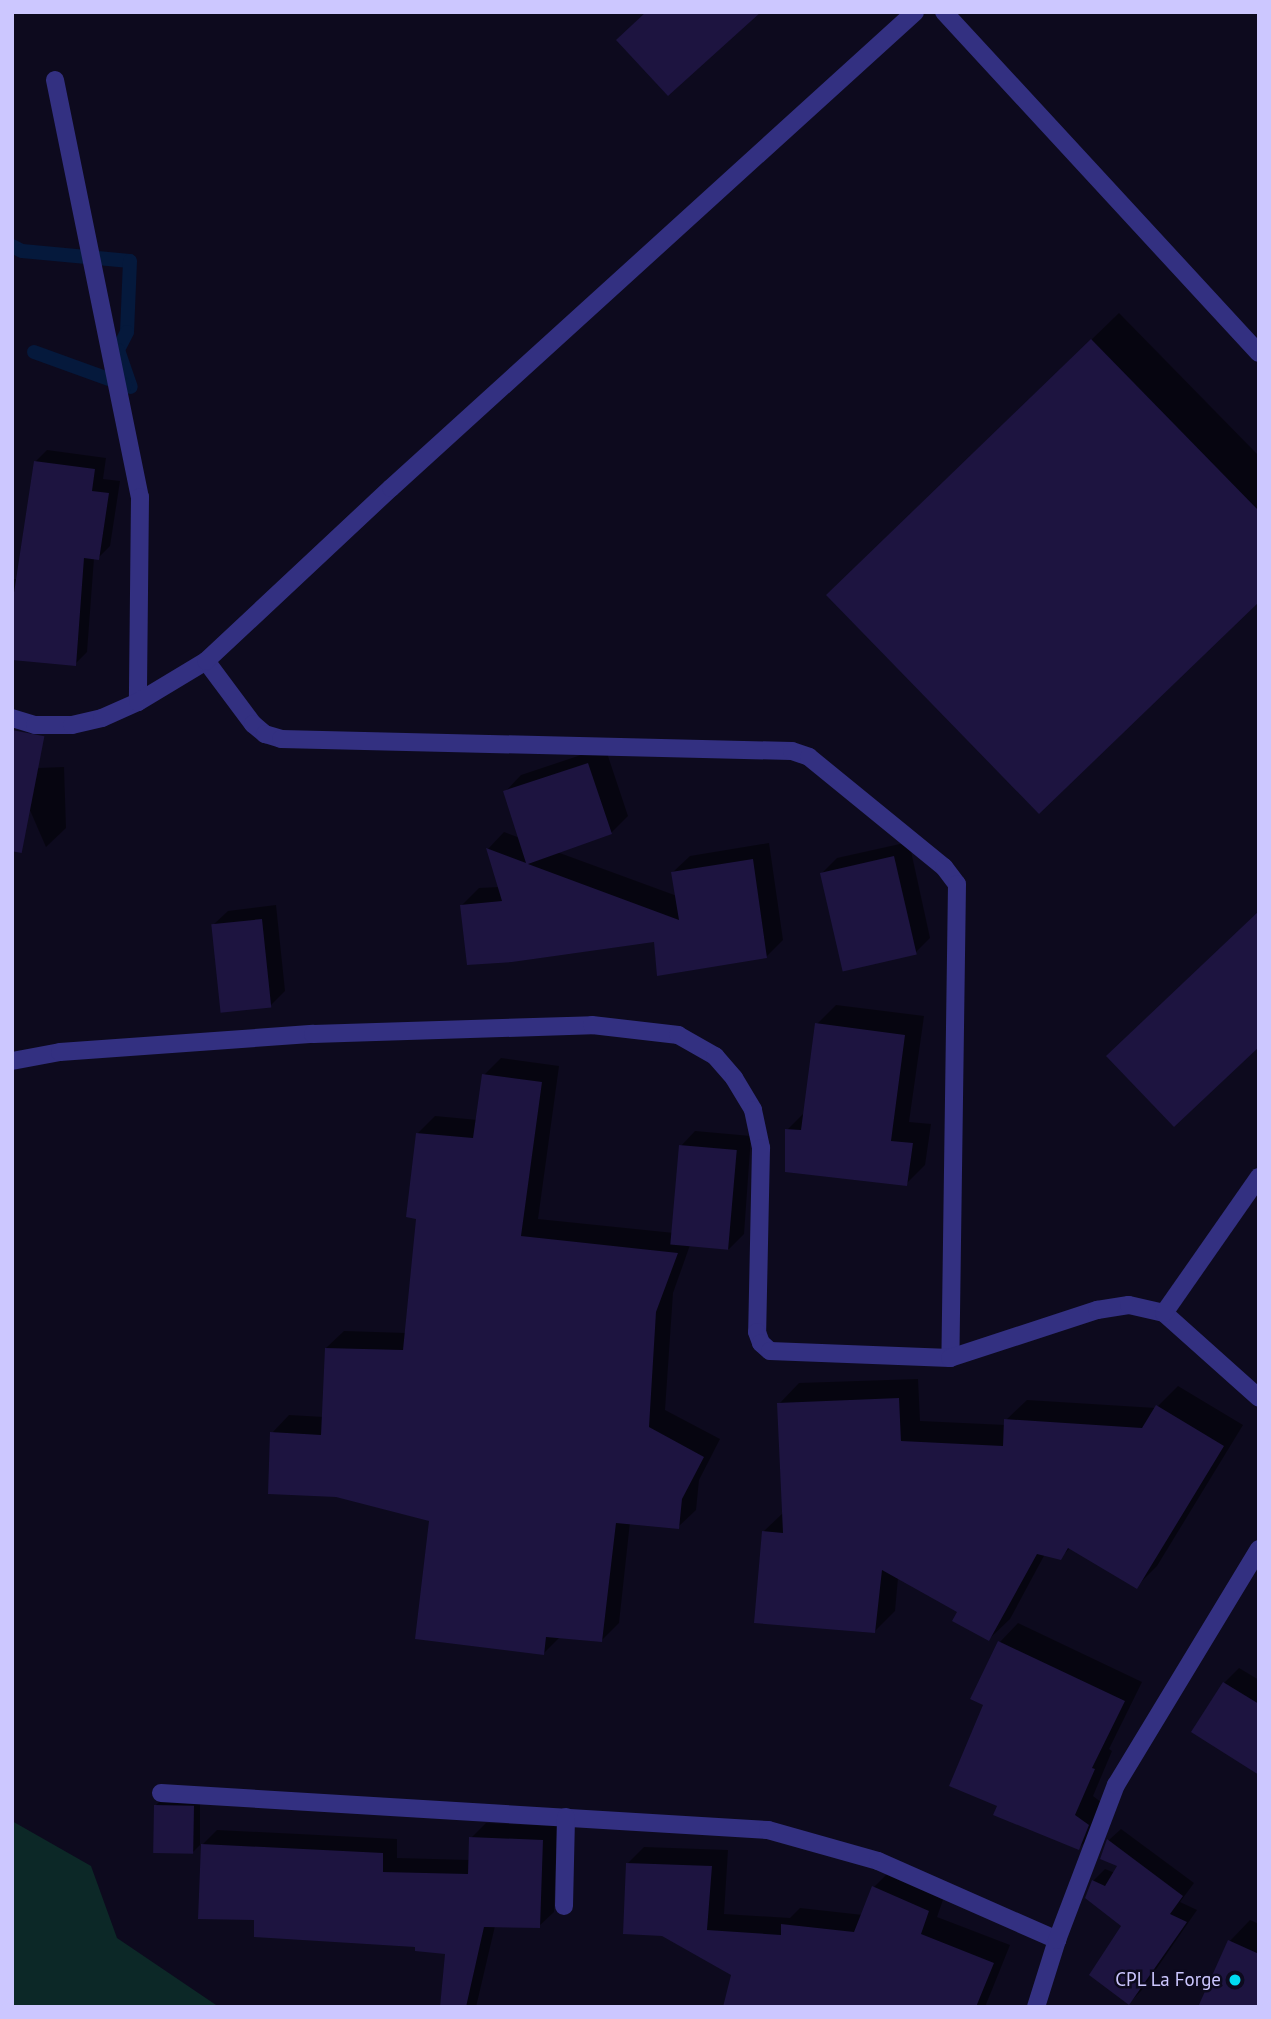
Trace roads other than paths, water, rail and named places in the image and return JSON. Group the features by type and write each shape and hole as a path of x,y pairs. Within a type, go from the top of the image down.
{"street":[{"path":"12,718 35,725 72,725 102,718 138,702 206,661 391,488 915,12"},
{"path":"944,12 1259,353"},
{"path":"55,80 140,497 138,702"},
{"path":"206,661 253,724 265,734 281,739 792,751 809,757 944,867 957,884 950,1358"},
{"path":"12,1061 60,1052 313,1034 592,1025 678,1035 715,1056 734,1078 753,1110 761,1148 757,1332 761,1343 770,1351 950,1358 1097,1310 1129,1305 1164,1312 1259,1398"},
{"path":"1164,1312 1259,1177"},
{"path":"1036,2007 1057,1940 1116,1786 1259,1549"},
{"path":"161,1793 768,1830 878,1861 1057,1940"},
{"path":"564,1906 566,1817"}],"waterway":[{"path":"12,246 22,251 130,261 127,332 118,350 131,387"},
{"path":"34,352 125,385"}],"place":[{"name":"CPL La Forge","path":"1235,1980"}]}
